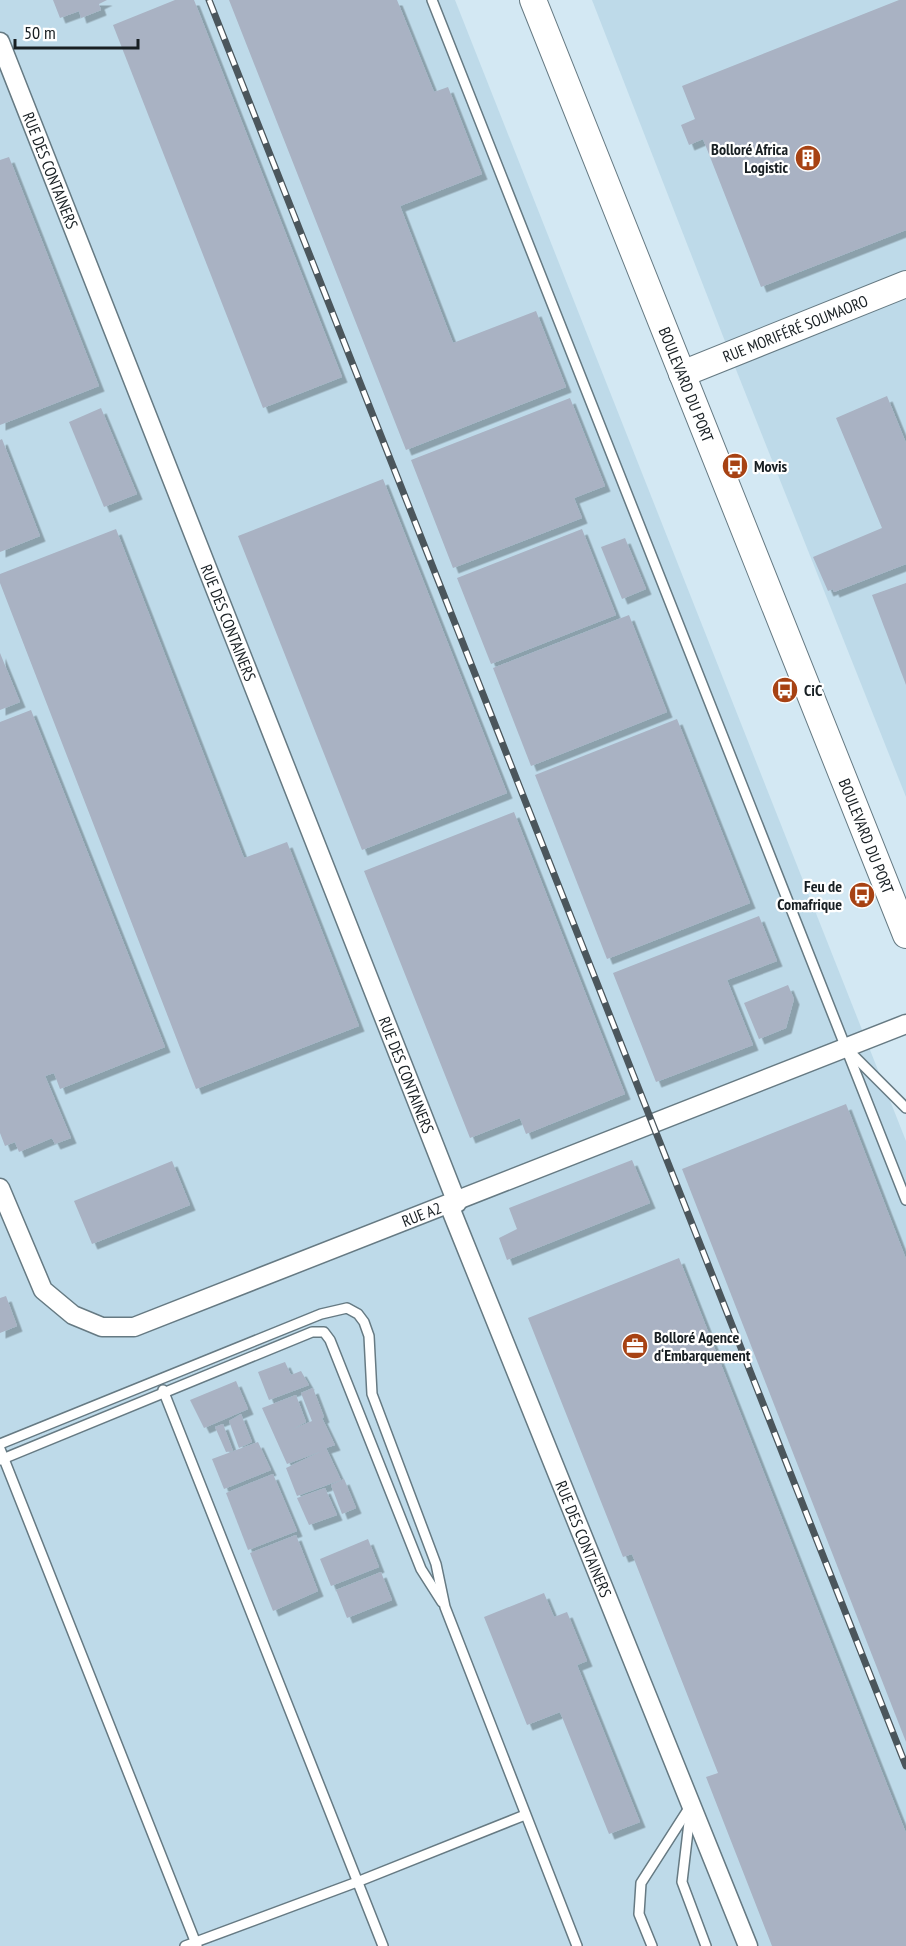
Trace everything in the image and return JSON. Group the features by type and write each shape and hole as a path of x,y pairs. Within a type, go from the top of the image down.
{"main road":[{"name":"BOULEVARD DU PORT","path":"533,0 906,936"},
{"name":"RUE MORIFÉRÉ SOUMAORO","path":"682,374 906,284"}],"street":[{"name":"RUE DES CONTAINERS","path":"0,42 453,1204 748,1946"},
{"name":"RUE A2","path":"0,1188 43,1290 73,1315 102,1327 134,1327 453,1204 906,1024"}],"lane":[{"path":"432,0 906,1200"},
{"path":"846,1048 906,1108"},
{"path":"0,1444 321,1314 347,1308 357,1314 369,1336 372,1394 436,1564 444,1607"},
{"path":"2,1459 312,1332 324,1332 330,1340 421,1569 444,1607 577,1946"},
{"path":"159,1379 383,1946"},
{"path":"0,1449 2,1459 196,1944"},
{"path":"652,1946 639,1914 641,1883 691,1806"},
{"name":"RUE DES CONTAINERS","path":"691,1806 682,1882 706,1946"},
{"path":"185,1946 196,1944 357,1882 525,1815"}],"shaded area":[{"path":"0,0 455,0 906,1141 906,1946 0,1946"},
{"path":"592,0 906,0 906,797 735,367"}],"building":[{"path":"53,0 107,0 99,4 101,10 81,18 79,11 60,18"},
{"path":"175,0 194,0 342,377 263,408 113,25"},
{"path":"229,0 397,0 434,92 448,87 482,174 400,206 453,343 536,311 566,387 406,450"},
{"name":"Bolloré Africa Logistic","path":"899,0 906,0 906,230 761,287 703,139 689,145 681,125 695,119 682,86"},
{"path":"9,157 99,386 0,425 0,160"},
{"path":"887,396 906,443 906,564 834,592 833,589 828,591 813,557 882,528 836,418"},
{"path":"570,398 605,486 574,498 582,518 453,568 411,460"},
{"path":"101,408 137,494 104,507 69,422"},
{"path":"2,439 40,536 0,552 0,440"},
{"path":"383,479 507,793 362,850 238,536"},
{"path":"116,529 244,858 287,842 359,1026 196,1089 0,583 0,574"},
{"path":"582,529 616,615 491,664 457,578"},
{"path":"625,538 646,589 622,599 601,547"},
{"path":"906,583 906,685 872,595"},
{"path":"629,615 667,712 531,766 493,668"},
{"path":"0,653 20,702 0,710"},
{"path":"31,710 165,1047 60,1089 54,1073 45,1076 71,1138 55,1144 52,1138 19,1152 15,1142 5,1146 0,1133 0,722"},
{"path":"677,719 750,903 607,959 535,775"},
{"path":"514,812 625,1094 526,1134 520,1118 470,1138 364,871"},
{"path":"759,916 777,961 727,980 753,1045 656,1082 613,973"},
{"path":"788,985 794,999 786,1028 759,1039 744,1003"},
{"path":"846,1104 906,1259 906,1742 682,1169"},
{"path":"632,1160 650,1203 507,1260 499,1238 517,1229 509,1208"},
{"path":"172,1161 190,1205 92,1244 74,1201"},
{"path":"679,1258 906,1833 906,1946 772,1946 706,1777 718,1773 632,1554 623,1557 528,1318"},
{"path":"6,1296 17,1326 0,1333 0,1298"},
{"path":"285,1362 291,1375 301,1371 309,1385 269,1400 258,1372"},
{"path":"236,1381 248,1409 204,1428 190,1400"},
{"path":"313,1388 324,1417 322,1418 335,1445 326,1448 341,1480 297,1496 286,1468 322,1451 287,1464 262,1408 296,1395 306,1422 291,1430 312,1421 301,1393"},
{"path":"241,1414 252,1442 239,1448 229,1421"},
{"path":"223,1424 233,1451 226,1452 215,1427"},
{"path":"258,1442 271,1470 224,1489 212,1459"},
{"path":"273,1474 297,1531 248,1550 226,1493"},
{"path":"344,1479 356,1508 342,1514 331,1485"},
{"path":"325,1488 337,1515 309,1525 297,1498"},
{"path":"296,1535 318,1591 273,1611 250,1553"},
{"path":"368,1539 379,1567 331,1586 320,1559"},
{"path":"381,1572 392,1600 347,1618 336,1590"},
{"path":"544,1593 554,1617 567,1612 587,1661 577,1665 640,1822 609,1834 560,1712 527,1725 484,1617"}],"railway":[{"path":"209,0 906,1766"}],"place":[{"name":"Bolloré Africa Logistic","path":"808,158"},
{"name":"Movis","path":"735,466"},
{"name":"CiC","path":"785,690"},
{"name":"Feu de Comafrique","path":"862,895"},
{"name":"Bolloré Agence d‘Embarquement","path":"635,1346"}]}
